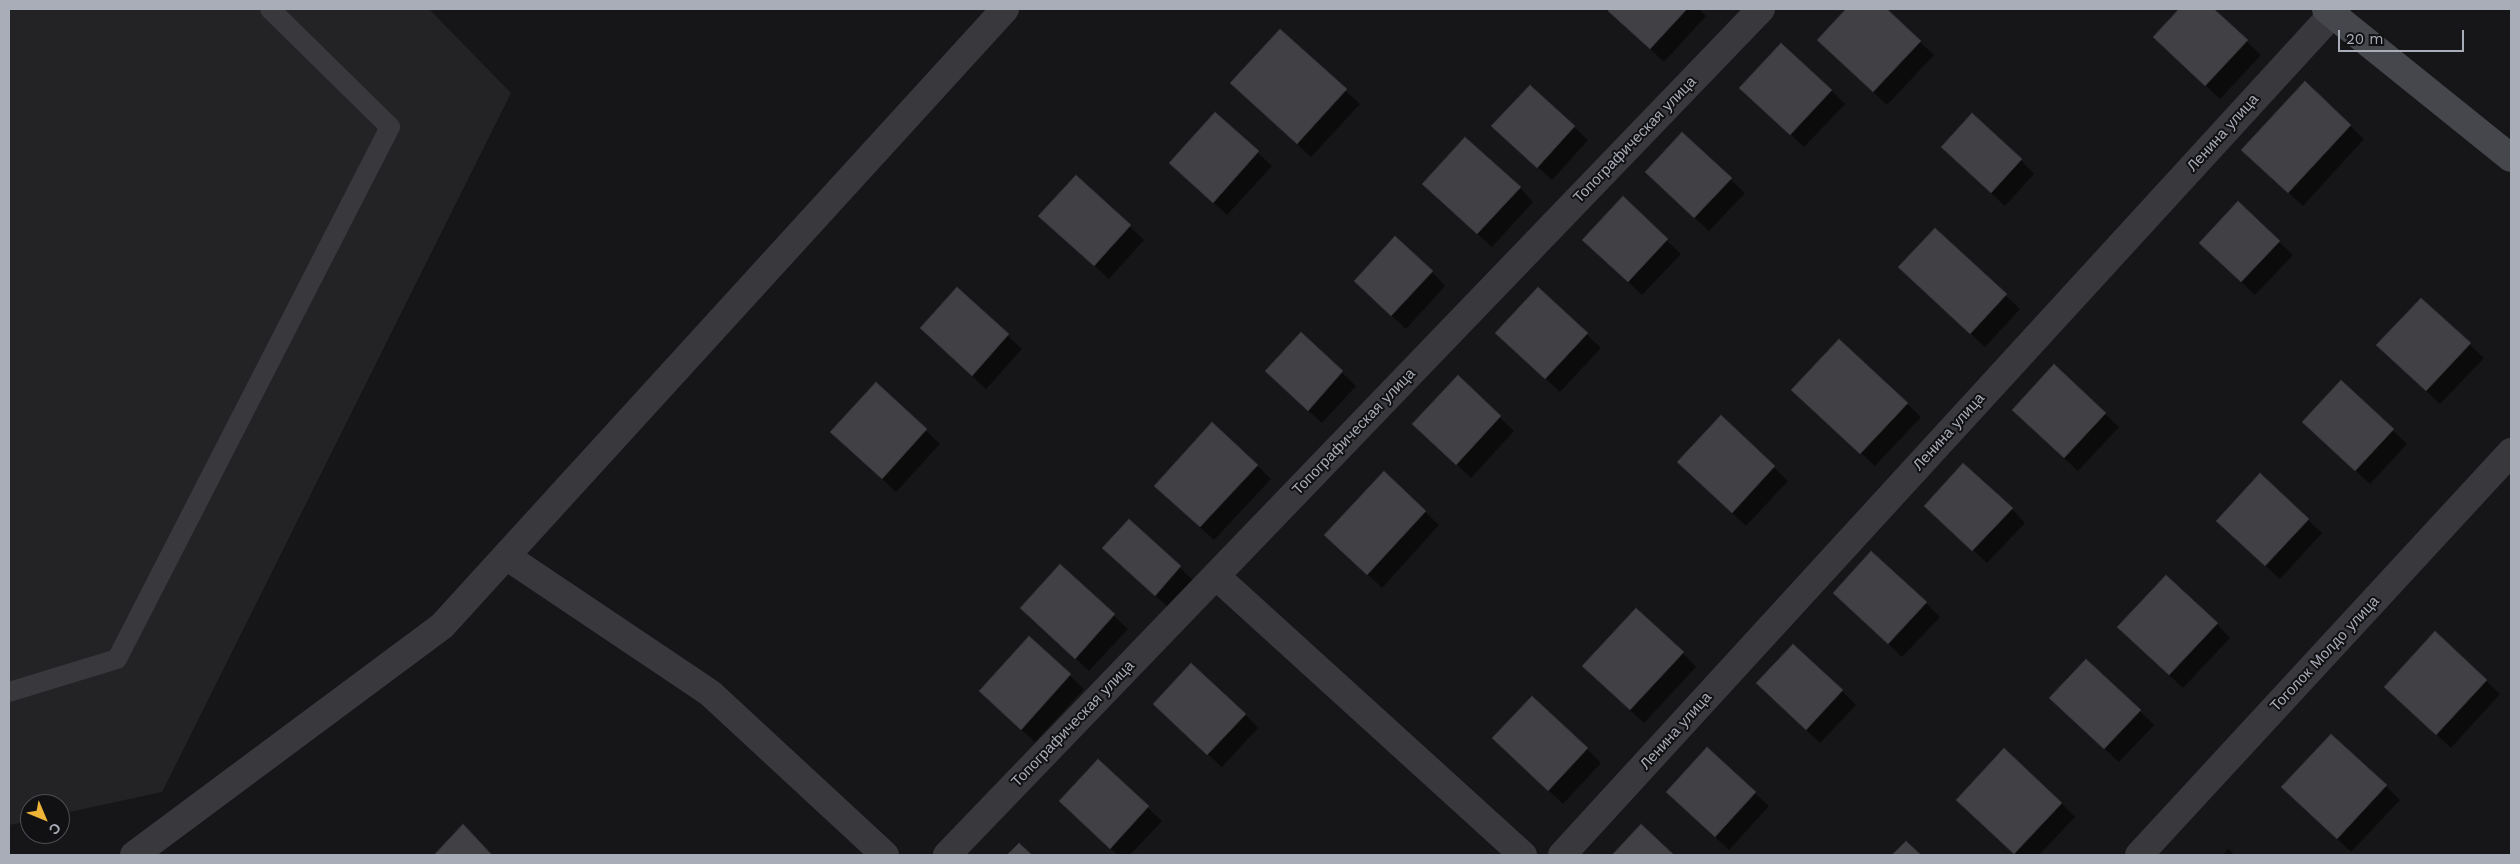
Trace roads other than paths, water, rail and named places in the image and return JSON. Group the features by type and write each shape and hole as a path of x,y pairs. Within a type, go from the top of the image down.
{"street":[{"path":"134,855 442,626 1005,9"},
{"name":"Топографическая улица","path":"947,855 1761,9"},
{"path":"2332,10 2511,158"},
{"name":"Ленина улица","path":"1562,855 2332,10"},
{"name":"Тоголок Молдо улица","path":"2139,855 2511,452"},
{"path":"506,556 710,693 885,855"},
{"path":"1216,576 1523,855"}],"lane":[{"path":"9,692 117,659 390,128 270,9"}]}
